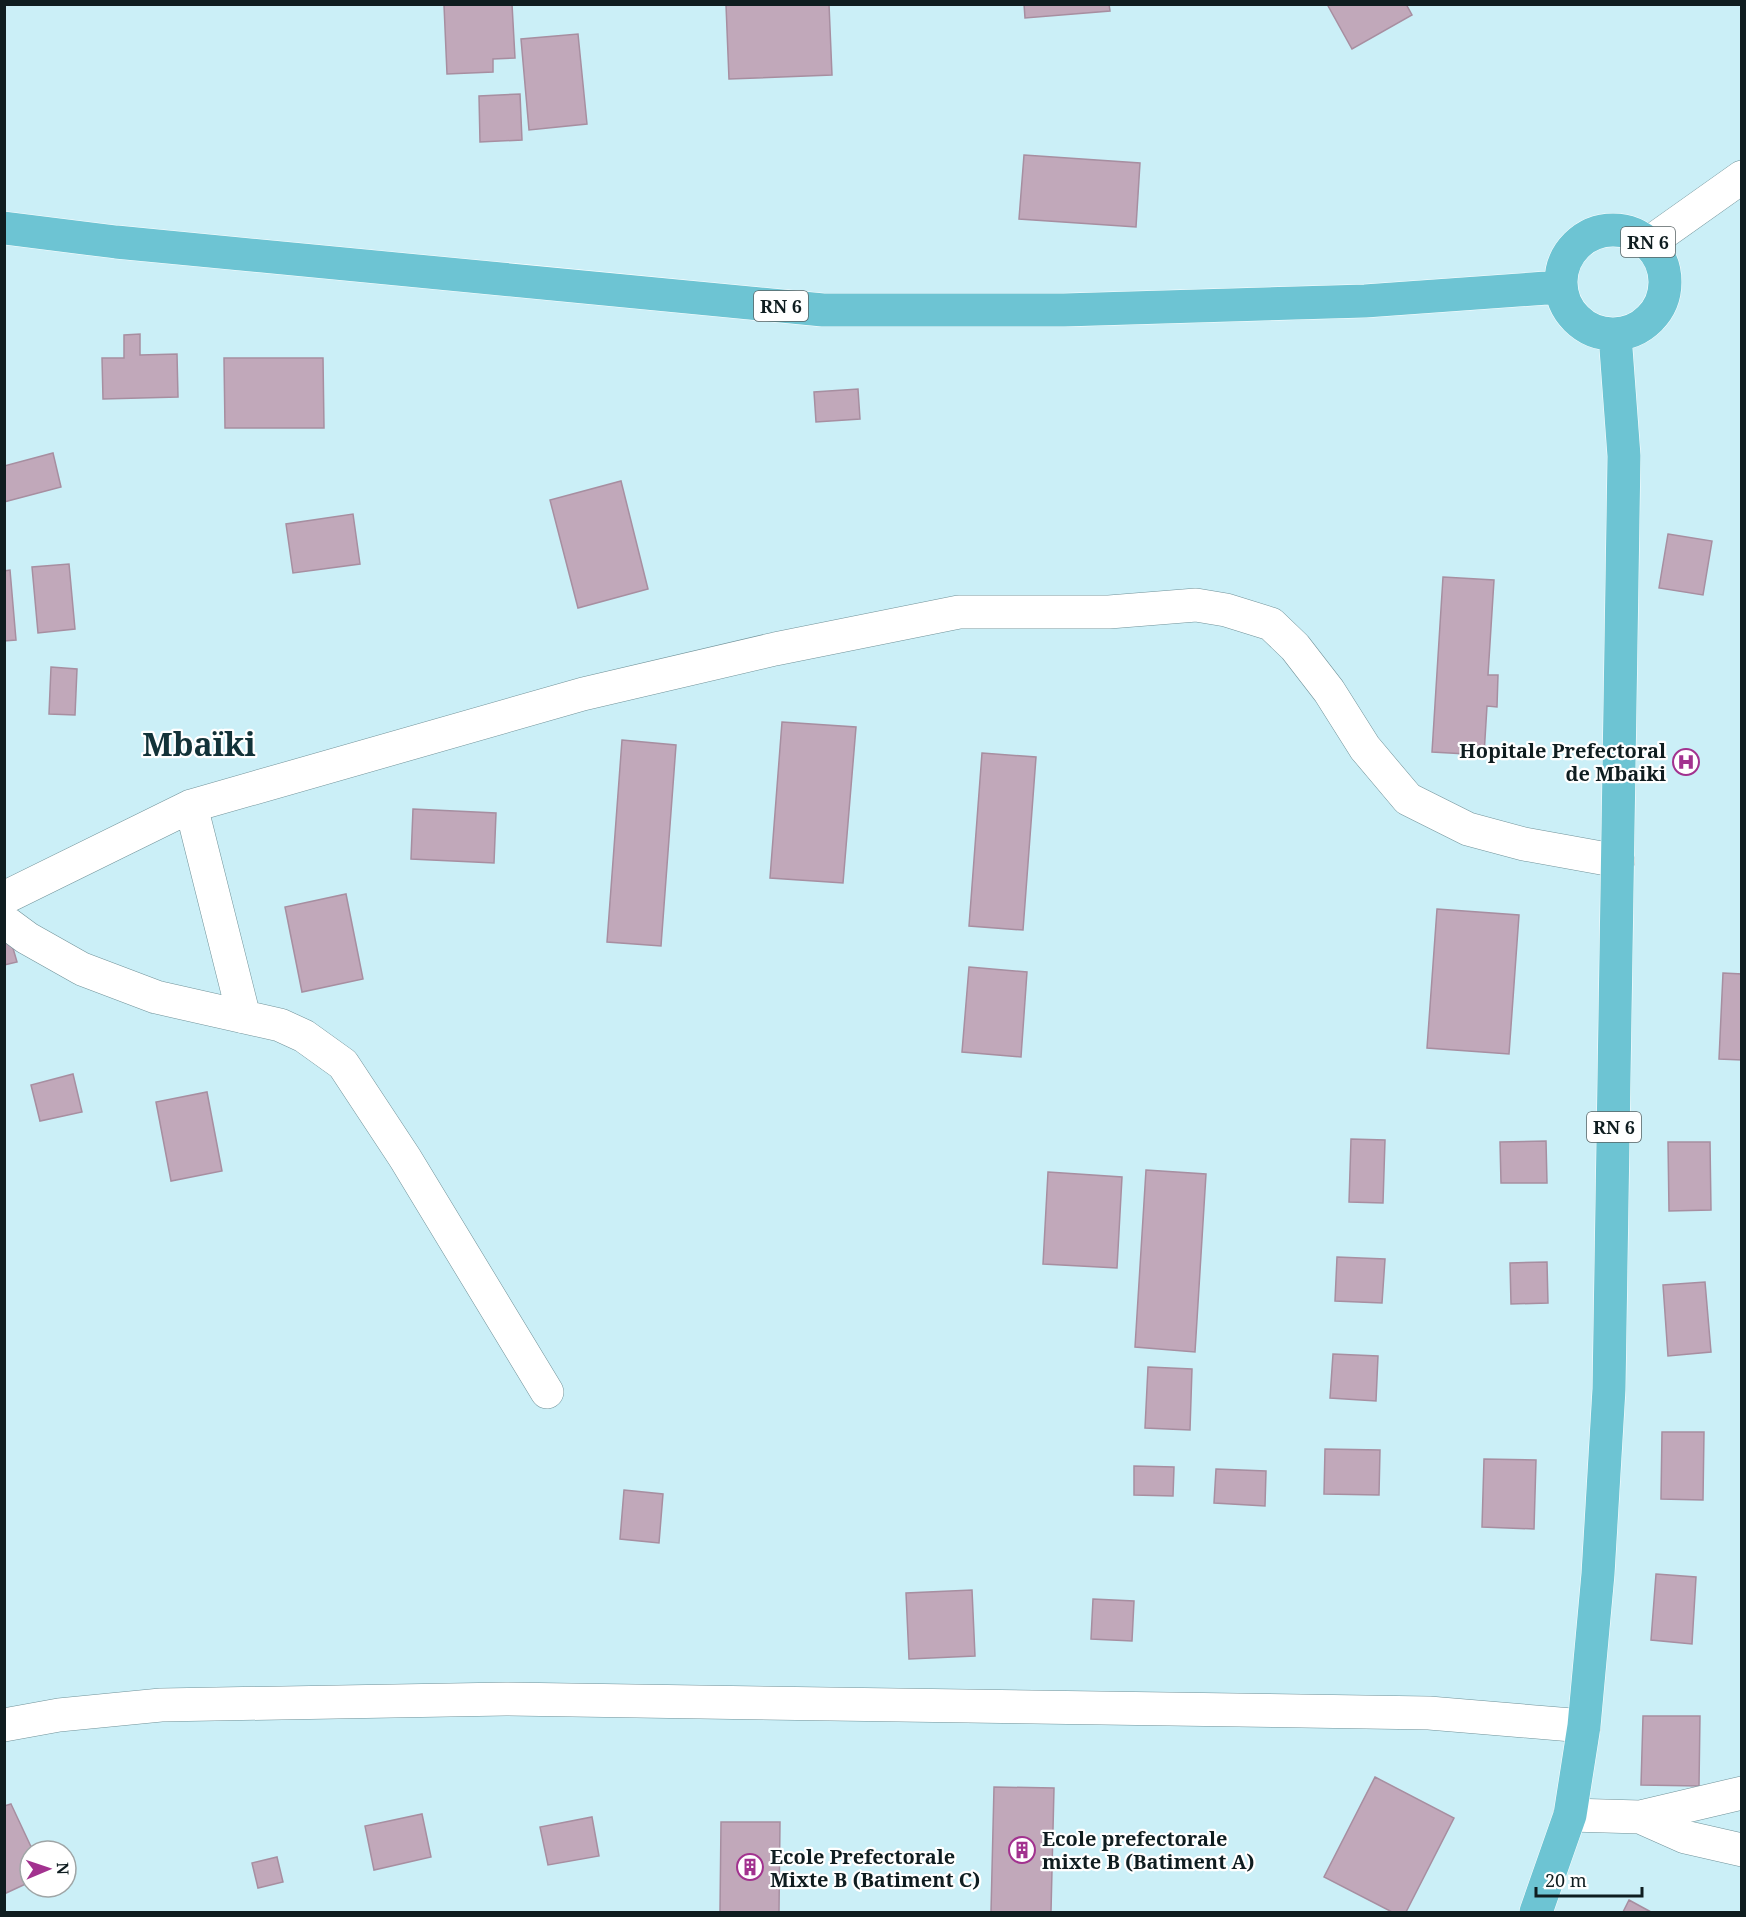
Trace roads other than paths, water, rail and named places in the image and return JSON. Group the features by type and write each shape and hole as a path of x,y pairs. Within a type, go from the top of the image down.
{"main road":[{"name":"RN 6","path":"4,228 163,247 824,310 1064,310 1354,302 1561,287 1562,269 1569,252 1590,236 1616,229 1634,233 1649,243 1660,257 1665,274 1665,292 1659,309 1648,322 1633,331 1615,335 1624,456 1609,1389 1598,1574 1584,1726 1570,1815 1536,1912"},
{"path":"1561,287 1565,303 1573,316 1585,327 1599,333 1615,335"}],"street":[{"path":"1649,243 1742,177"},
{"path":"4,898 191,806 583,694 891,624 959,612 1109,612 1196,605 1226,610 1271,624 1295,647 1316,673 1365,748 1408,799 1467,829 1524,844 1618,861"},
{"path":"191,806 244,1017"},
{"path":"4,921 27,938 82,969 156,998 288,1029 343,1064 405,1158 547,1392"},
{"path":"4,1725 59,1715 161,1705 506,1699 1429,1713 1584,1726"},
{"path":"1570,1815 1640,1817 1742,1793"},
{"path":"1640,1817 1685,1837 1742,1850"}],"place":[{"name":"Hopitale Prefectoral de Mbaiki","path":"1686,762"},
{"name":"Ecole prefectorale mixte B (Batiment A)","path":"1022,1850"},
{"name":"Ecole Prefectorale Mixte B (Batiment C)","path":"750,1867"}],"district":[{"name":"Mbaïki","path":"199,743"}]}
